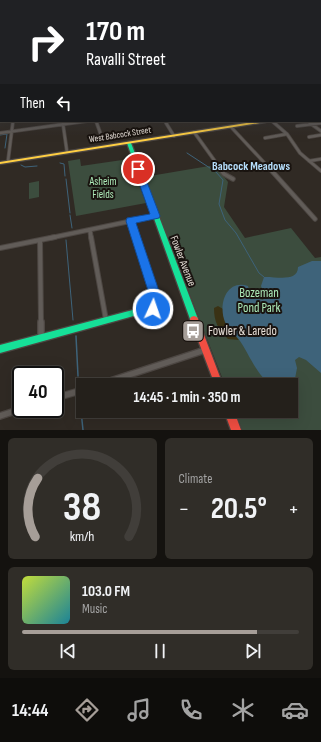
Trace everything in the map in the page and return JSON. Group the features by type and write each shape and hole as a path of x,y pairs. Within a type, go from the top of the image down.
{"street":[{"path":"8,161 13,122"},
{"path":"46,122 46,127"},
{"path":"0,133 79,122"},
{"path":"96,122 101,135"},
{"path":"167,122 166,123 174,136"},
{"name":"West Babcock Street","path":"0,163 231,127 252,122"},
{"path":"273,122 288,134 296,148 321,171"},
{"path":"309,122 321,131"},
{"path":"297,126 321,122"},
{"path":"63,124 67,152"},
{"path":"231,127 315,219"},
{"path":"194,132 224,174 233,179"},
{"path":"265,138 288,134"},
{"path":"309,137 321,135"},
{"name":"Fowler Avenue","path":"129,143 217,378"},
{"path":"309,161 321,159"},
{"path":"0,248 155,216"},
{"path":"0,349 106,320 153,309 157,304 130,221"},
{"path":"90,230 106,320"},
{"path":"40,240 41,338"},
{"path":"120,378 207,350"},
{"path":"64,395 76,392"},
{"path":"0,416 12,412"},
{"path":"232,418 236,430"}],"green space":[{"name":"Asheim Fields","path":"80,159 81,166 129,159 146,203 76,216 68,161"},
{"name":"Bozeman Pond Park","path":"215,165 228,182 224,207 245,238 291,228 315,258 321,257 321,430 242,430 238,418 298,418 298,378 222,378 144,177"},
{"path":"39,181 39,197 29,199 29,183"}],"sand":[{"path":"218,306 223,309 226,322 239,340 228,339 219,328 214,313 214,308"}],"water":[{"path":"312,261 321,261 321,373 306,360 299,357 295,360 297,368 295,378 263,378 253,364 240,341 226,325 223,315 223,301 229,290 234,286 240,285 248,286 251,297 263,300 265,296 261,286 264,277 290,277 297,272 298,267"}],"waterway":[{"path":"0,135 7,134 5,148"},
{"path":"187,153 216,172 223,180 219,204 225,220 236,233 259,273 264,277"},
{"path":"60,163 64,164 65,176"},
{"path":"21,165 25,167 37,166"},
{"path":"66,179 70,213"},
{"path":"70,215 72,228"},
{"path":"66,240 73,320"},
{"path":"76,336 78,376"},
{"path":"82,418 83,430"}],"traffic: fast":[{"path":"129,143 194,319"},
{"path":"0,349 148,309 153,309 157,304 153,289"}],"traffic: slow":[{"path":"0,163 260,122"}],"traffic: jam":[{"path":"130,221 153,289"},
{"path":"194,319 216,378"},
{"path":"232,418 236,430"}],"place":[{"name":"Fowler & Laredo","path":"193,331"}],"district":[{"name":"Babcock Meadows","path":"251,166"}],"route":[{"path":"138,169 155,216 130,221 157,300 157,304 153,309"}]}
